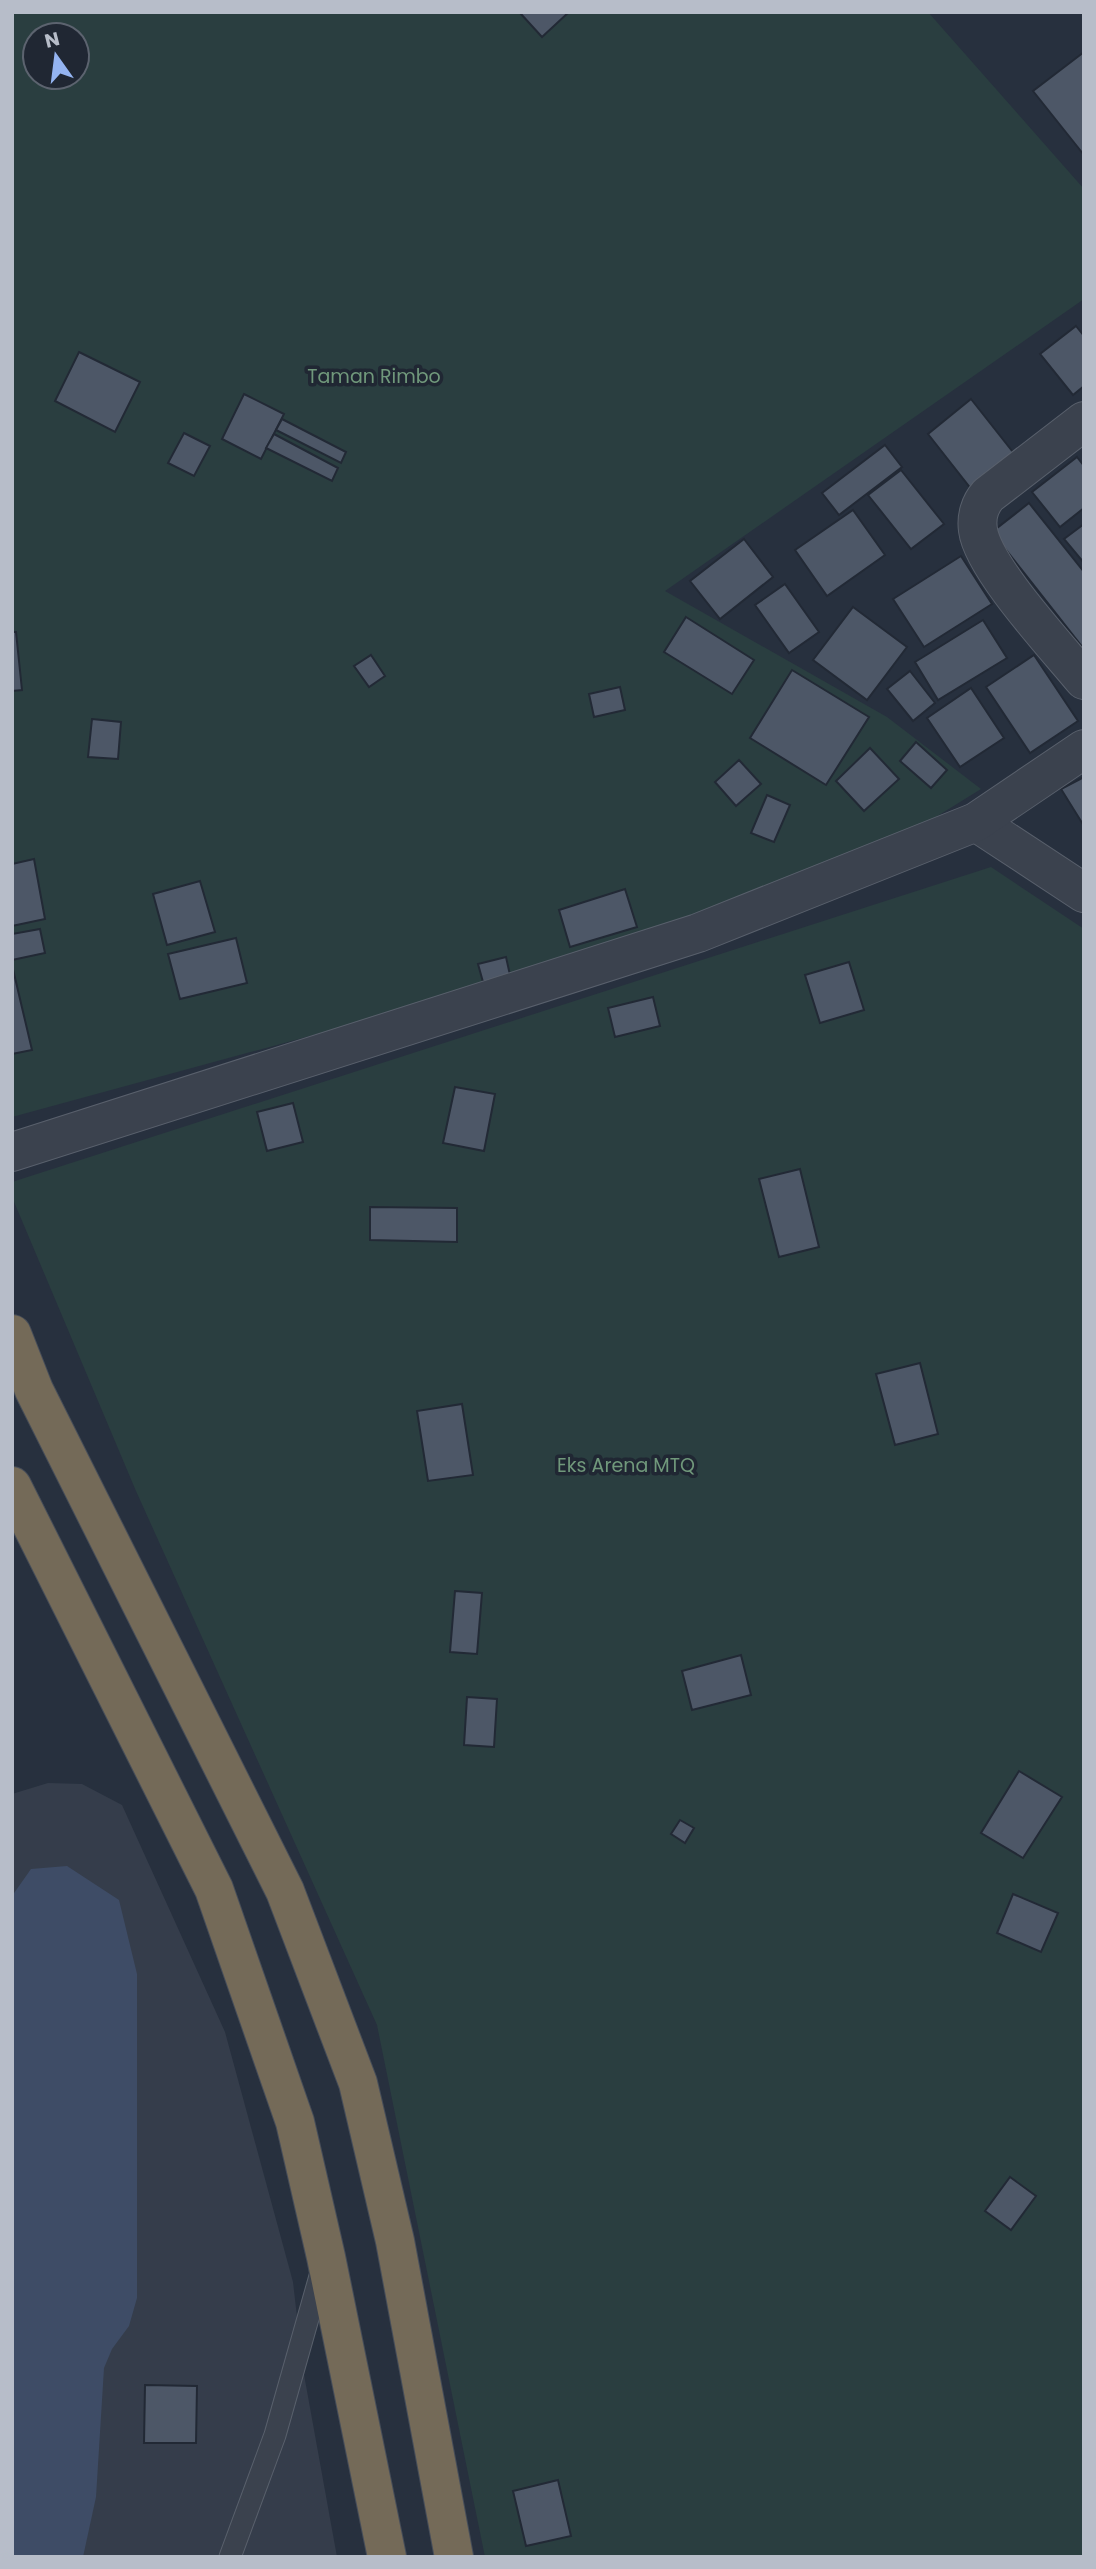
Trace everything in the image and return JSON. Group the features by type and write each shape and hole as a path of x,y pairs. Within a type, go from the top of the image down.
{"highway":[{"path":"12,1334 34,1390 285,1891 358,2083 395,2241 454,2557"},
{"path":"12,1486 214,1889 295,2122 326,2257 387,2557"}],"street":[{"path":"1084,422 988,495 981,504 978,530 990,563 1084,680"},
{"path":"12,1152 698,933 976,822 1084,749"},
{"path":"976,822 1084,893"}],"lane":[{"path":"230,2557 275,2435 326,2257"}],"shaded area":[{"path":"48,1783 82,1784 122,1805 225,2032 293,2282 303,2369 337,2557 12,2557 12,1794"}],"green space":[{"name":"Taman Rimbo","path":"12,12 928,12 1084,189 1084,299 665,591 887,717 981,789 897,841 519,979 12,1117"},
{"name":"Eks Arena MTQ","path":"991,867 1084,929 1084,2557 485,2557 377,2025 136,1491 12,1197 12,1182"}],"water":[{"path":"67,1866 119,1900 137,1974 137,2298 129,2326 112,2349 104,2368 96,2497 83,2557 12,2557 12,1896 31,1869"}],"building":[{"path":"522,12 569,12 542,37"},
{"path":"1084,52 1084,155 1033,91"},
{"path":"1076,326 1084,336 1084,386 1073,395 1040,354"},
{"path":"79,352 140,382 115,432 55,401"},
{"path":"244,394 284,414 261,459 222,439"},
{"path":"971,399 1016,456 972,490 928,434"},
{"path":"282,419 346,452 341,463 276,430"},
{"path":"184,433 210,446 194,476 168,463"},
{"path":"274,434 338,468 332,481 266,448"},
{"path":"885,445 902,467 839,515 822,493"},
{"path":"1077,457 1084,466 1084,508 1060,527 1032,492"},
{"path":"901,470 944,524 911,549 868,495"},
{"path":"1029,503 1084,572 1084,649 992,532"},
{"path":"853,510 885,555 827,596 795,550"},
{"path":"1084,524 1084,563 1064,539"},
{"path":"744,539 773,577 720,619 690,581"},
{"path":"961,556 992,604 924,647 893,599"},
{"path":"785,584 819,632 789,653 755,605"},
{"path":"853,607 907,647 867,700 813,660"},
{"path":"686,617 754,660 732,694 664,652"},
{"path":"983,620 1007,658 938,700 915,662"},
{"path":"12,632 16,632 22,690 12,691"},
{"path":"371,655 385,676 369,687 354,666"},
{"path":"1034,655 1078,721 1030,753 986,687"},
{"path":"792,670 869,717 826,785 750,738"},
{"path":"910,671 935,703 913,721 887,689"},
{"path":"620,687 625,710 594,717 589,694"},
{"path":"971,688 1004,738 960,767 927,718"},
{"path":"92,719 121,722 118,759 88,757"},
{"path":"916,742 947,770 931,788 900,761"},
{"path":"870,748 899,779 864,811 836,781"},
{"path":"739,760 761,784 736,806 715,782"},
{"path":"1084,777 1084,826 1061,789"},
{"path":"767,795 790,805 774,842 751,833"},
{"path":"34,859 45,919 12,926 12,864"},
{"path":"200,881 215,932 167,945 153,894"},
{"path":"625,889 637,927 570,947 559,910"},
{"path":"40,929 45,953 12,960 12,934"},
{"path":"236,938 247,983 180,999 168,954"},
{"path":"506,957 510,975 483,982 478,964"},
{"path":"849,962 864,1010 820,1023 805,975"},
{"path":"12,965 32,1050 12,1054"},
{"path":"653,997 660,1026 615,1037 608,1008"},
{"path":"455,1087 495,1094 484,1151 443,1143"},
{"path":"293,1103 303,1142 267,1151 257,1112"},
{"path":"800,1169 819,1247 779,1257 759,1179"},
{"path":"370,1207 457,1208 457,1242 370,1240"},
{"path":"920,1363 938,1434 895,1445 876,1374"},
{"path":"462,1404 473,1475 428,1481 417,1411"},
{"path":"455,1591 482,1593 477,1654 450,1652"},
{"path":"741,1655 751,1695 692,1710 682,1671"},
{"path":"467,1697 497,1699 494,1747 464,1745"},
{"path":"1019,1771 1062,1797 1023,1858 981,1833"},
{"path":"680,1820 694,1828 685,1843 671,1834"},
{"path":"1013,1894 1058,1913 1041,1952 997,1933"},
{"path":"1010,2177 1036,2196 1011,2230 985,2211"},
{"path":"145,2385 197,2386 196,2443 144,2443"},
{"path":"558,2480 571,2536 526,2546 513,2491"}]}
